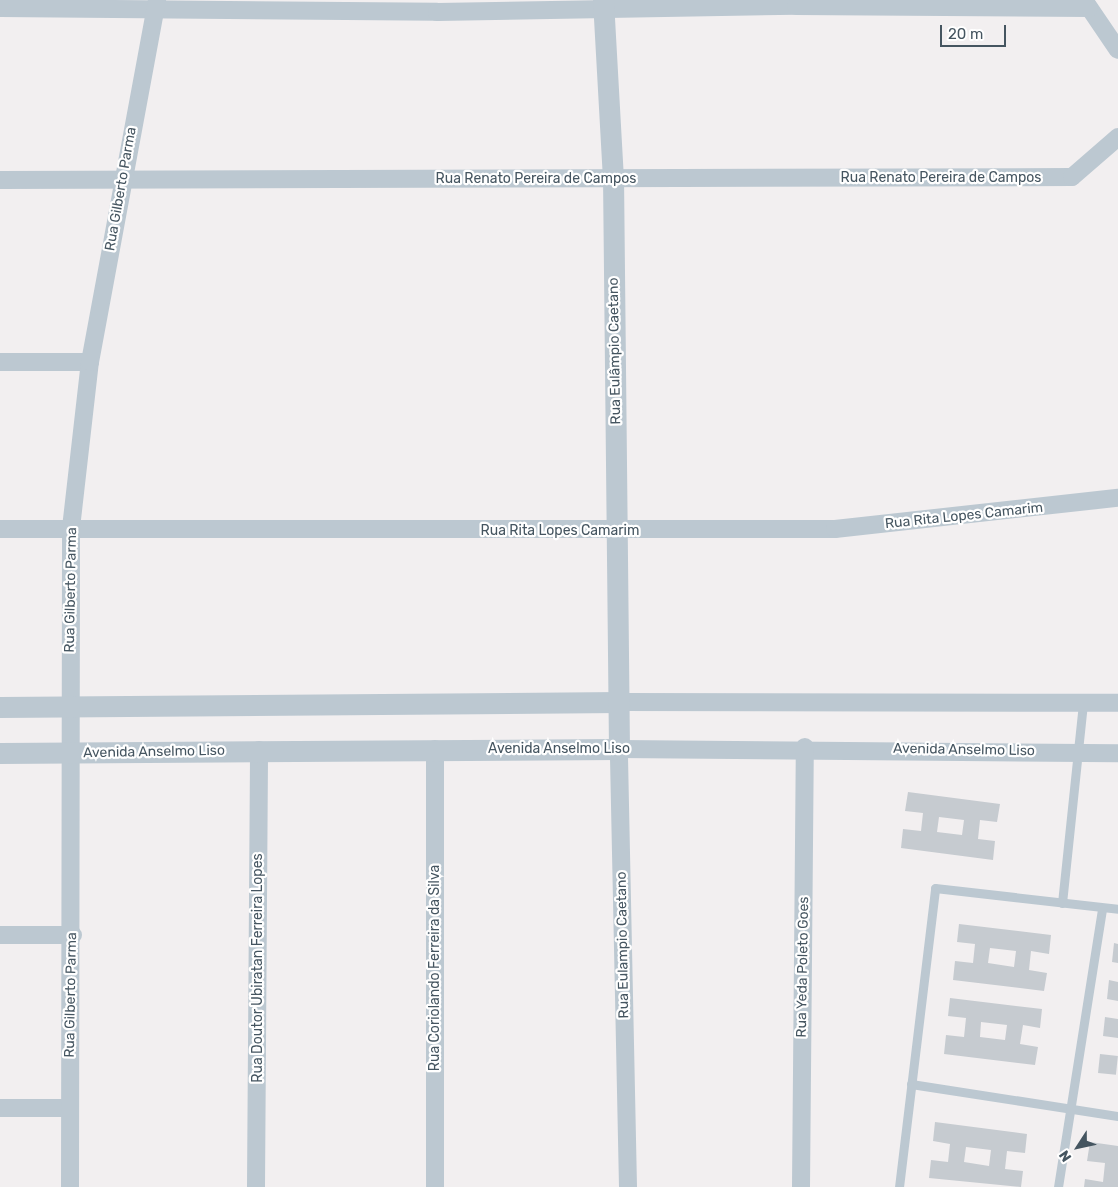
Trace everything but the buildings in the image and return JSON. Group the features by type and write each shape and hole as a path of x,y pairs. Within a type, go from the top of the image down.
{"street":[{"path":"0,8 156,4 436,6 796,3 1087,4 1118,50"},
{"name":"Rua Gilberto Parma","path":"70,1187 69,1108 73,935 70,708 71,528 90,362 156,4"},
{"name":"Rua Eulâmpio Caetano","path":"603,5 612,179 620,702"},
{"name":"Rua Renato Pereira de Campos","path":"0,180 1072,177 1118,137"},
{"path":"0,362 90,362"},
{"name":"Rua Rita Lopes Camarim","path":"0,529 618,532 835,529 1118,498"},
{"path":"0,707 70,708 620,702 1118,703"},
{"name":"Rua Eulampio Caetano","path":"620,702 619,749 628,1187"},
{"name":"Avenida Anselmo Liso","path":"0,753 71,754 260,750 805,747 1118,753"},
{"name":"Rua Yeda Poleto Goes","path":"801,1187 805,747"},
{"name":"Rua Coriolando Ferreira da Silva","path":"435,749 435,1187"},
{"name":"Rua Doutor Ubiratan Ferreira Lopes","path":"256,1187 260,750"},
{"path":"0,935 73,935"},
{"path":"0,1108 69,1108"}],"lane":[{"path":"1062,903 1082,703"},
{"path":"899,1187 935,888 1118,909"},
{"path":"1058,1187 1102,908"},
{"path":"911,1084 1118,1116"}]}
